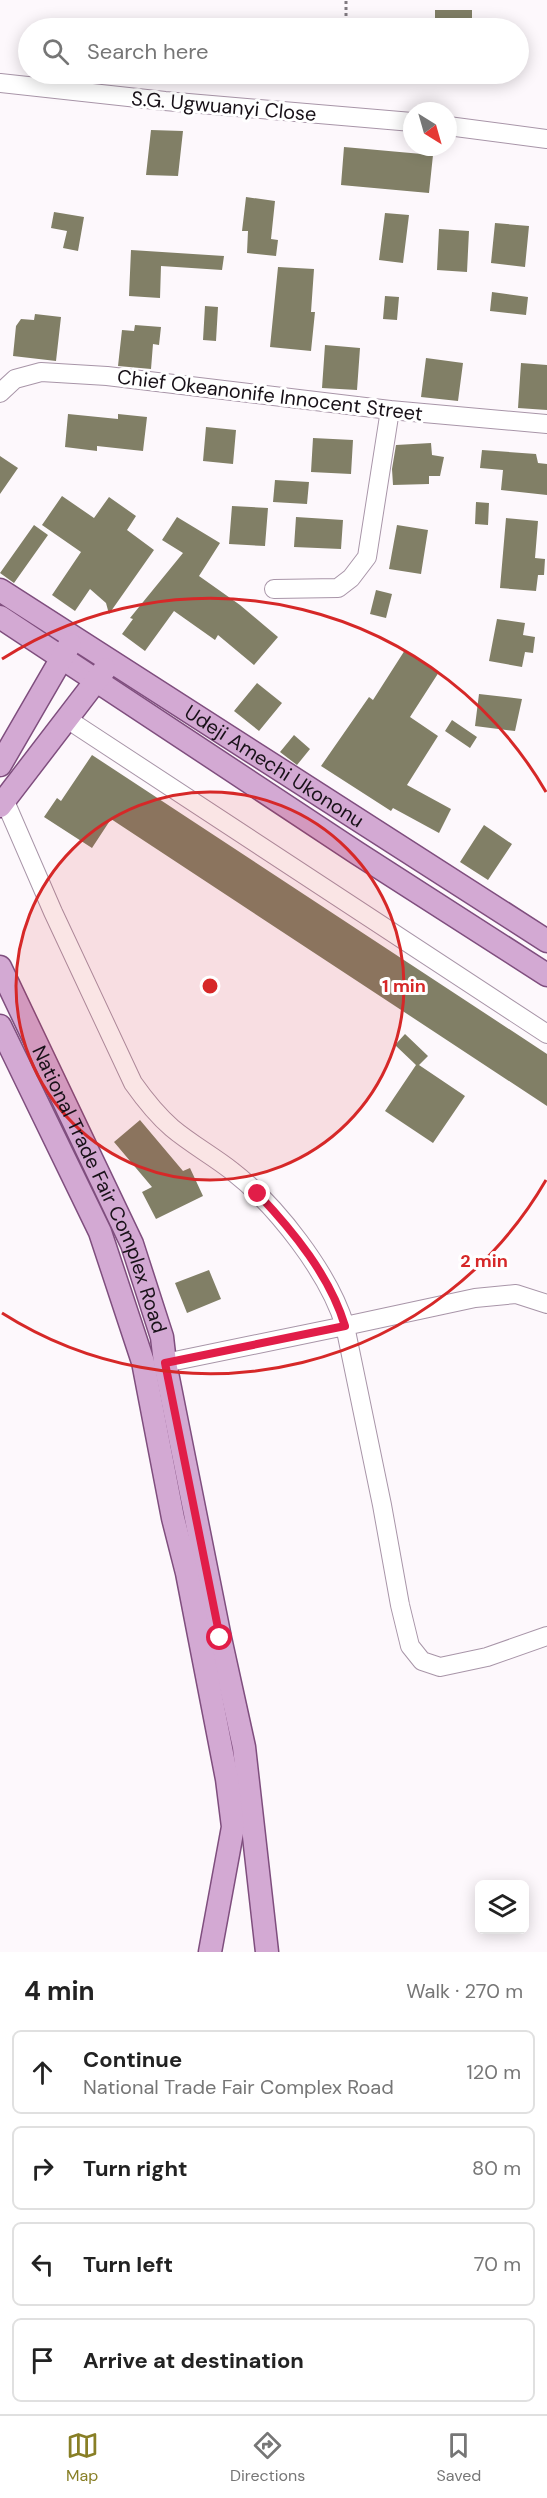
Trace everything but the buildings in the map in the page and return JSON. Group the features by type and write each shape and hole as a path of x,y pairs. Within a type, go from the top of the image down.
{"main road":[{"name":"Udeji Amechi Ukononu","path":"0,590 546,935"},
{"name":"Udeji Amechi Ukononu","path":"0,617 357,854 547,975"},
{"path":"0,765 74,638"},
{"path":"2,802 98,680 110,661"},
{"name":"National Trade Fair Complex Road","path":"0,967 132,1244 162,1337 165,1363 244,1747 267,1952"},
{"name":"National Trade Fair Complex Road","path":"0,1026 100,1232 143,1362 227,1779 233,1827 210,1952"}],"street":[{"name":"S.G. Ugwuanyi Close","path":"0,83 165,101 403,121"},
{"path":"457,127 547,139"},
{"name":"Chief Okeanonife Innocent Street","path":"0,393 15,379 41,372 107,376 390,410 547,424"},
{"path":"274,589 338,588 361,567 367,557 390,410"},
{"path":"67,719 547,1034"},
{"path":"2,802 133,1083 148,1105 173,1129 234,1172 275,1212 326,1281 340,1308 410,1646 422,1661 440,1667 487,1657 547,1636"},
{"path":"165,1363 475,1298 516,1294 547,1304"}],"path":[{"path":"346,0 346,18"}],"route":[{"path":"220,1638 165,1363 345,1326 340,1308 326,1281 275,1212 258,1194"}]}
